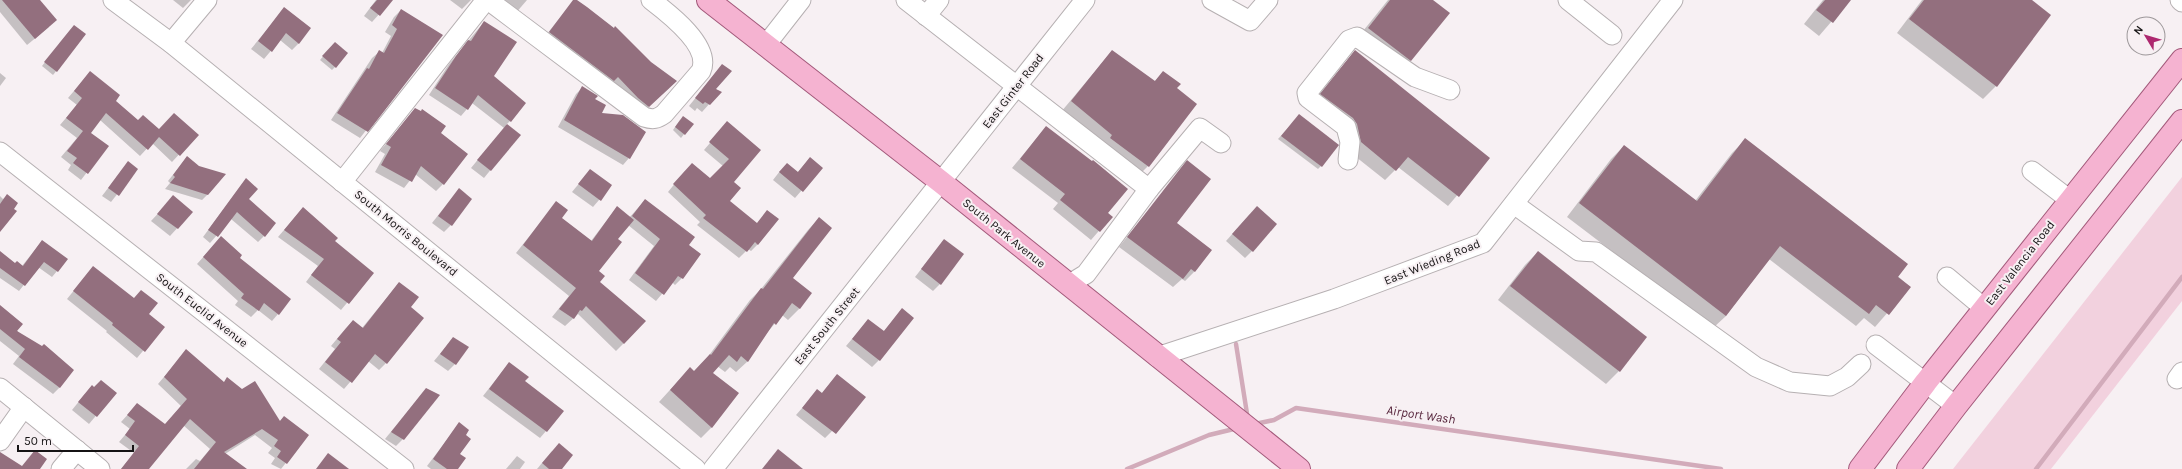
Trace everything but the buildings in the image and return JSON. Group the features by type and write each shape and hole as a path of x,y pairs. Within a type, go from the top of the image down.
{"main road":[{"name":"South Park Avenue","path":"708,0 941,182 1157,357 1299,469"},
{"name":"East Valencia Road","path":"1860,469 1984,308 2182,60"},
{"path":"1910,466 2182,121"}],"street":[{"name":"South Morris Boulevard","path":"113,0 171,43 696,469"},
{"path":"171,43 207,0"},
{"path":"342,182 487,0 644,117 650,119 657,118 664,114 701,71 703,65 701,52 691,37 677,21 651,0"},
{"path":"765,46 801,0"},
{"path":"906,0 1149,189"},
{"path":"926,16 938,0"},
{"name":"East Ginter Road","path":"941,182 1085,0"},
{"path":"1212,0 1250,21 1268,0"},
{"path":"1568,0 1612,35"},
{"name":"East Wieding Road","path":"1157,357 1334,299 1483,243 1673,0"},
{"path":"1348,160 1350,142 1346,127 1308,98 1307,93 1349,40 1357,37 1415,77 1450,90"},
{"path":"1068,285 1086,274 1149,189 1200,128 1221,143"},
{"name":"South Euclid Avenue","path":"0,152 404,469"},
{"path":"2032,171 2070,200"},
{"name":"East South Street","path":"713,469 941,182"},
{"path":"1514,204 1579,251 1596,252 1756,367 1790,382 1830,386 1847,378 1861,364"},
{"path":"1947,277 1984,308"},
{"path":"1876,345 1956,406"},
{"path":"0,388 100,469"},
{"path":"0,441 24,407"},
{"path":"61,469 77,450"}],"shaded area":[{"path":"2182,177 2182,301 2051,469 1953,469"}],"waterway":[{"path":"2036,469 2182,277"},
{"path":"1236,344 1248,420"},
{"name":"Airport Wash","path":"1255,424 1274,420 1296,408 1721,469"},
{"name":"Airport Wash","path":"1127,469 1209,435 1238,428"}]}
